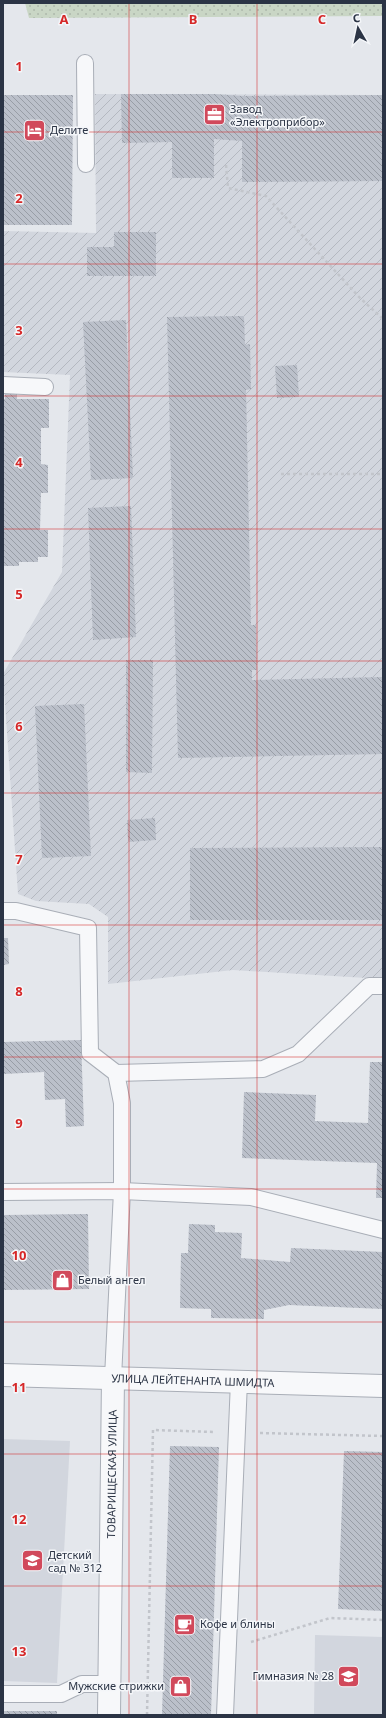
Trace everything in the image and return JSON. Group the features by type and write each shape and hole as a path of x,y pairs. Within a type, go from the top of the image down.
{"street":[{"name":"УЛИЦА ЛЕЙТЕНАНТА ШМИДТА","path":"3,1375 383,1386"},
{"name":"ТОВАРИЩЕСКАЯ УЛИЦА","path":"109,1715 114,1378"}],"lane":[{"path":"85,63 86,164"},
{"path":"3,385 45,387"},
{"path":"3,911 16,911 88,928 90,1053 116,1073 263,1069 298,1054 369,986 383,986"},
{"path":"114,1378 122,1191 122,1103 116,1073"},
{"path":"3,1192 122,1191 251,1198 383,1230"},
{"path":"225,1715 239,1381"},
{"path":"3,1694 61,1694 82,1684 109,1684"}],"path":[{"path":"226,165 228,188 266,196 360,298 383,320"},
{"path":"281,474 383,474"},
{"path":"147,1715 153,1430 383,1436"},
{"path":"228,1648 330,1618 383,1620"}],"shaded area":[{"path":"95,94 383,95 383,979 233,970 108,984 108,917 89,904 36,901 18,894 3,674 62,572 70,375 3,372 3,231 96,233"},
{"name":"Детский сад № 312","path":"3,1439 70,1441 57,1683 3,1681"},
{"name":"Гимназия № 28","path":"315,1635 383,1637 383,1715 314,1715"}],"green space":[{"path":"25,3 383,3 383,16 29,18"}],"building":[{"path":"121,94 214,94 242,96 383,95 383,181 242,182 242,141 214,139 214,178 172,178 172,142 122,143"},
{"path":"3,95 73,95 72,225 3,225"},
{"path":"114,232 156,232 156,276 87,276 87,247 114,247"},
{"path":"244,316 245,345 250,344 251,389 246,390 251,625 256,625 257,670 252,670 252,680 383,677 383,754 178,758 167,317"},
{"path":"126,320 133,478 91,480 83,322"},
{"path":"297,365 299,397 277,398 275,366"},
{"path":"5,394 17,394 17,399 49,399 49,428 41,428 41,464 48,465 48,493 41,493 40,530 48,530 48,557 38,557 38,562 19,562 19,566 3,566 3,399 5,399"},
{"path":"131,506 136,637 93,640 88,508"},
{"path":"126,660 153,660 152,773 126,772"},
{"path":"84,704 91,856 42,858 35,706"},
{"path":"155,818 156,840 128,842 127,820"},
{"path":"383,847 383,920 190,920 190,848"},
{"path":"3,938 8,938 9,964 3,965"},
{"path":"81,1040 84,1126 66,1127 65,1099 45,1100 44,1072 3,1074 3,1042"},
{"path":"370,1062 383,1062 383,1198 376,1198 377,1163 242,1158 244,1092 316,1095 315,1121 368,1123"},
{"path":"88,1214 89,1289 3,1290 3,1215"},
{"path":"189,1224 215,1225 215,1232 242,1233 241,1258 290,1262 291,1248 383,1252 383,1309 289,1305 264,1310 264,1319 211,1318 211,1309 180,1308 181,1253 188,1253"},
{"path":"170,1446 219,1447 211,1715 162,1715"},
{"path":"344,1451 383,1452 383,1611 338,1609"},
{"path":"3,1711 57,1711 57,1715 3,1715"}],"place":[{"name":"Завод «Электроприбор»","path":"214,115"},
{"name":"Делите","path":"35,130"},
{"name":"Белый ангел","path":"63,1280"},
{"name":"Детский сад № 312","path":"33,1561"},
{"name":"Кофе и блины","path":"184,1624"},
{"name":"Гимназия № 28","path":"349,1676"},
{"name":"Мужские стрижки","path":"180,1686"}]}
